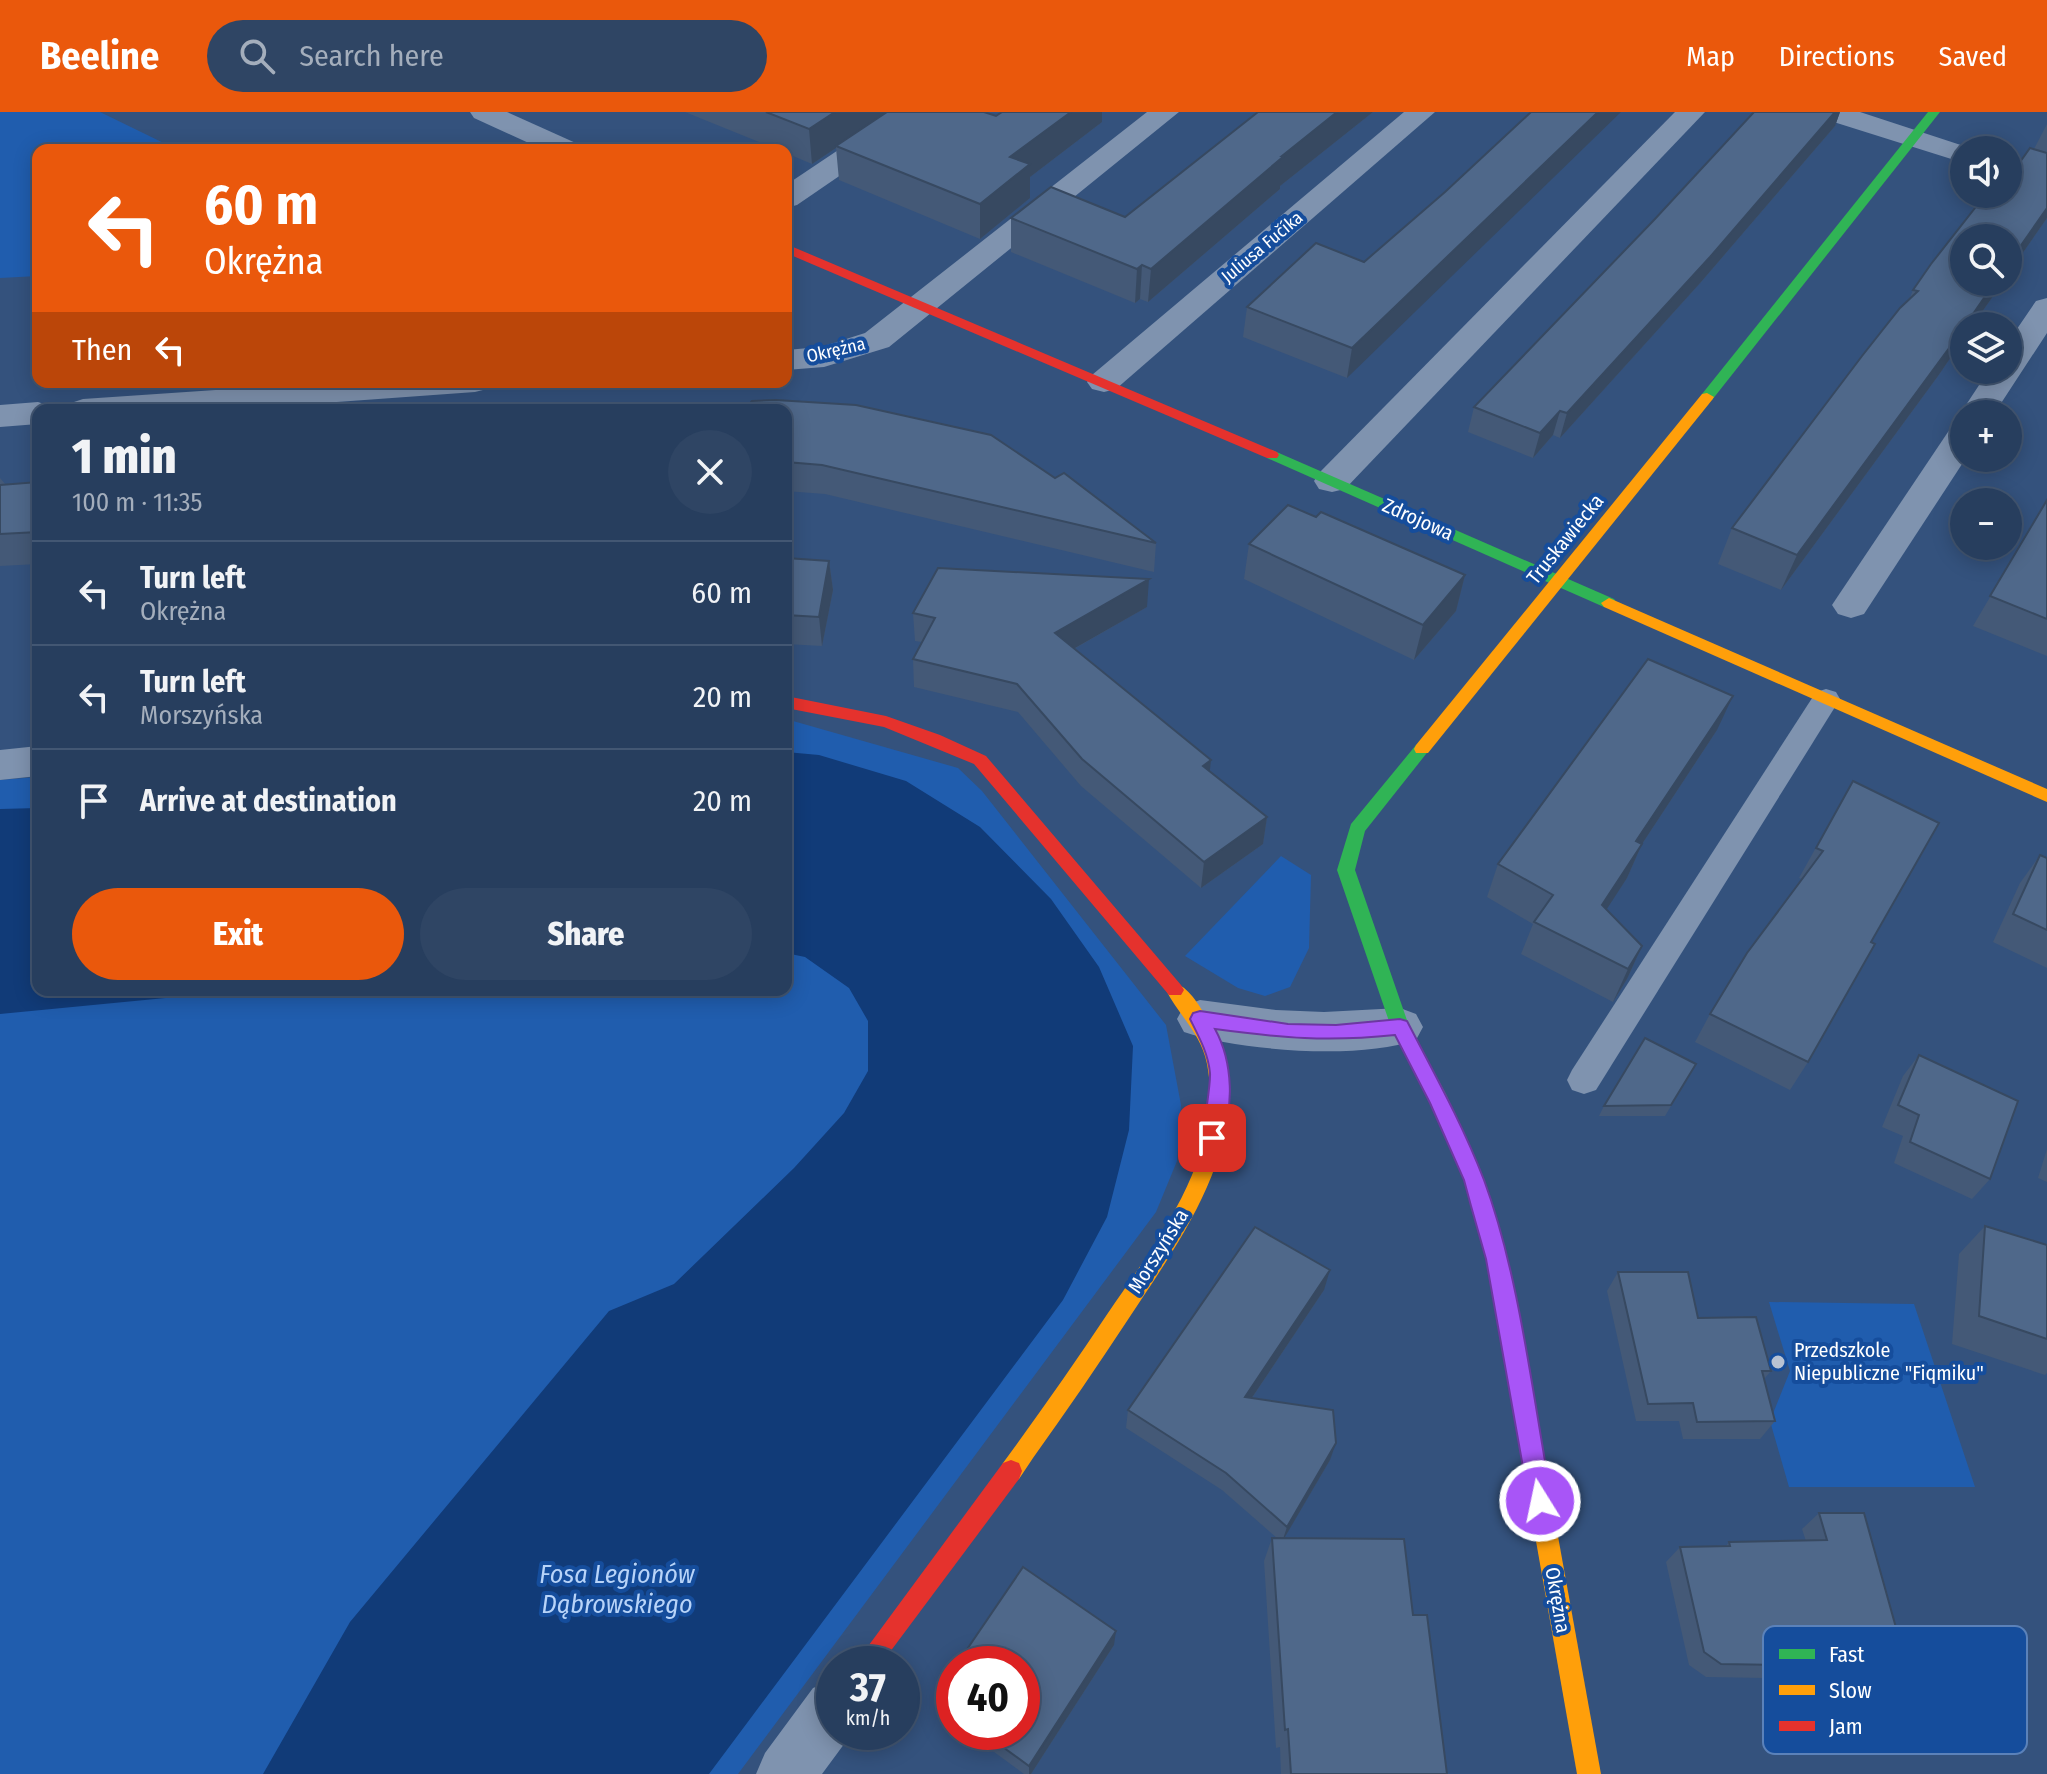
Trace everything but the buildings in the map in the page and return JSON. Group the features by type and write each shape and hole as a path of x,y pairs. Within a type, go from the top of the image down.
{"street":[{"path":"484,112 555,144"},
{"path":"792,195 914,112"},
{"name":"Okrężna","path":"792,360 824,357 877,340 1165,112"},
{"name":"Juliusa Fučíka","path":"1104,382 1421,112"},
{"path":"1332,481 1691,112"},
{"path":"1831,112 1950,150"},
{"name":"Truskawiecka","path":"1400,1027 1346,870 1357,829 1559,582 1934,112"},
{"path":"2022,173 2047,181"},
{"name":"Zdrojowa","path":"792,250 1332,481 2047,796"},
{"path":"2022,346 2047,308"},
{"path":"260,404 422,388"},
{"path":"0,416 32,413"},
{"path":"1851,605 1950,455"},
{"name":"Morszyńska","path":"792,703 827,707 924,733 980,760 1200,1019 1214,1045 1219,1073 1219,1109 1205,1166 1185,1211 1084,1369 880,1646"},
{"path":"0,765 32,762"},
{"path":"1200,1019 1293,1032 1336,1033 1400,1027"},
{"name":"Okrężna","path":"1400,1027 1439,1100 1474,1180 1497,1259 1589,1774"},
{"path":"786,1774 816,1733"}],"lane":[{"path":"1584,1080 1826,699"}],"shaded area":[{"path":"0,112 100,112 166,144 32,144 32,276 0,278"},
{"path":"792,721 958,768 982,791 1166,1025 1181,1105 1177,1161 1156,1212 833,1646 816,1646 816,1669 738,1774 0,1774 0,780 32,777 32,996 792,996"},
{"path":"1281,856 1311,875 1309,948 1290,987 1265,996 1238,988 1185,956"},
{"path":"1769,1302 1914,1304 1975,1487 1789,1487 1770,1421 1790,1371"}],"water":[{"name":"Fosa Legionów Dąbrowskiego","path":"792,753 819,755 906,781 980,827 1051,899 1099,967 1133,1046 1129,1130 1107,1217 1063,1300 709,1774 263,1774 350,1622 609,1311 674,1284 794,1168 844,1113 868,1071 868,1021 849,988 805,957 792,954"},
{"path":"32,808 32,996 186,996 0,1014 0,809"}],"traffic: fast":[{"path":"1707,397 1934,112"},
{"path":"1272,455 1609,603"},
{"path":"1422,749 1357,829 1346,870 1400,1027 1439,1100 1474,1180 1497,1259 1516,1365"}],"traffic: slow":[{"path":"1422,749 1707,397"},
{"path":"1609,603 2047,796"},
{"path":"1011,1471 1160,1253 1205,1168 1219,1107 1216,1062 1203,1029 1175,990"},
{"path":"1516,1365 1589,1774"}],"traffic: jam":[{"path":"792,251 1272,455"},
{"path":"792,703 886,722 980,760 1175,990"},
{"path":"880,1646 1011,1471"}],"place":[{"name":"Przedszkole Niepubliczne \"Fiqmiku\"","path":"1778,1362"}],"route":[{"path":"1212,1138 1219,1109 1219,1073 1214,1045 1200,1019 1264,1030 1336,1033 1400,1027 1439,1100 1482,1206 1497,1259 1540,1501"}]}
